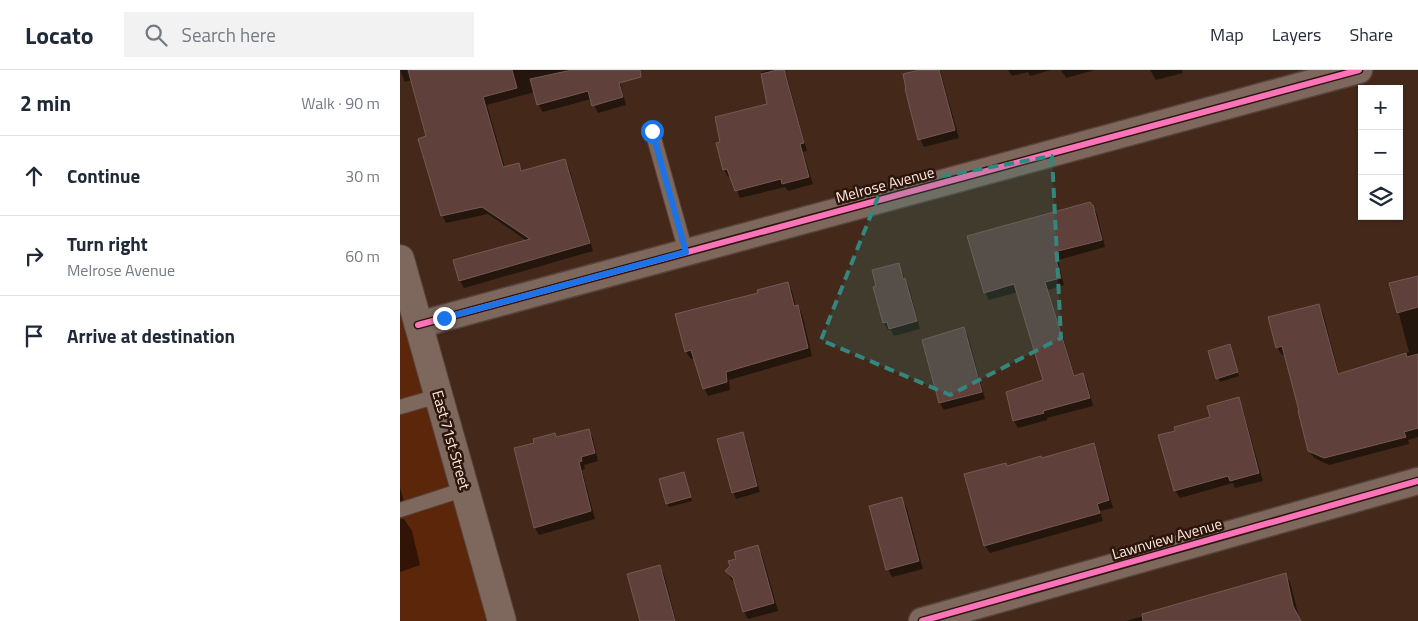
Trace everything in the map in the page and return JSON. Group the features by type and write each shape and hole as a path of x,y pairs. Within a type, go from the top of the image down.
{"street":[{"name":"Melrose Avenue","path":"418,325 1359,70"},
{"name":"East 71st Street","path":"400,259 404,289 418,325 502,621"},
{"name":"Lawnview Avenue","path":"922,621 1418,481"}],"lane":[{"path":"652,131 686,252"},
{"path":"400,407 438,396"},
{"path":"400,510 465,490"}],"highlighted area":[{"path":"1052,156 1061,338 950,395 821,340 882,187"}],"shaded area":[{"path":"400,259 502,621 400,621"}],"building":[{"path":"408,70 512,70 517,88 483,97 503,167 519,163 521,171 565,159 590,243 459,281 453,260 530,239 482,207 441,216 418,139 426,136"},
{"path":"572,70 640,70 641,77 619,83 623,97 592,106 588,91 537,105 530,79"},
{"path":"784,70 804,143 800,144 809,177 782,184 781,179 735,191 727,169 723,170 716,143 720,142 715,117 767,104 761,74"},
{"path":"919,70 939,70 955,130 918,140 903,74"},
{"path":"1090,202 1093,205 1102,240 1054,252 1061,278 1045,282 1074,376 1083,373 1090,398 1013,421 1006,392 1043,380 1014,284 984,293 967,236"},
{"path":"899,263 917,321 889,329 887,322 883,323 873,287 876,286 872,270"},
{"path":"1418,276 1418,307 1397,313 1389,283"},
{"path":"788,282 794,306 798,305 808,348 726,372 727,382 703,389 691,350 685,352 675,314 758,293 757,290"},
{"path":"1319,304 1338,374 1406,353 1407,357 1418,354 1418,428 1404,432 1406,437 1324,458 1308,451 1282,346 1276,348 1268,317"},
{"path":"964,327 982,392 939,403 922,340"},
{"path":"1230,344 1238,372 1216,379 1208,351"},
{"path":"1239,397 1259,473 1230,481 1228,476 1174,491 1158,435 1175,431 1174,427 1210,417 1207,406"},
{"path":"589,429 595,453 581,457 582,461 579,462 591,511 534,528 514,448 534,443 533,439 555,433 556,437"},
{"path":"743,432 757,486 732,493 717,439"},
{"path":"1094,443 1109,500 1097,504 1100,513 984,546 964,474 1006,463 1007,466 1041,456 1042,458"},
{"path":"684,472 691,497 666,504 659,479"},
{"path":"902,497 919,561 886,570 869,506"},
{"path":"758,545 774,603 743,612 733,578 725,571 730,566 728,561 736,559 734,552"},
{"path":"660,565 675,621 640,621 627,574"},
{"path":"1286,573 1293,606 1301,621 1143,621 1142,614"}],"cycle path":[{"path":"418,325 1359,70"},
{"path":"922,621 1418,481"}],"route":[{"path":"444,318 686,252 652,131"}]}
